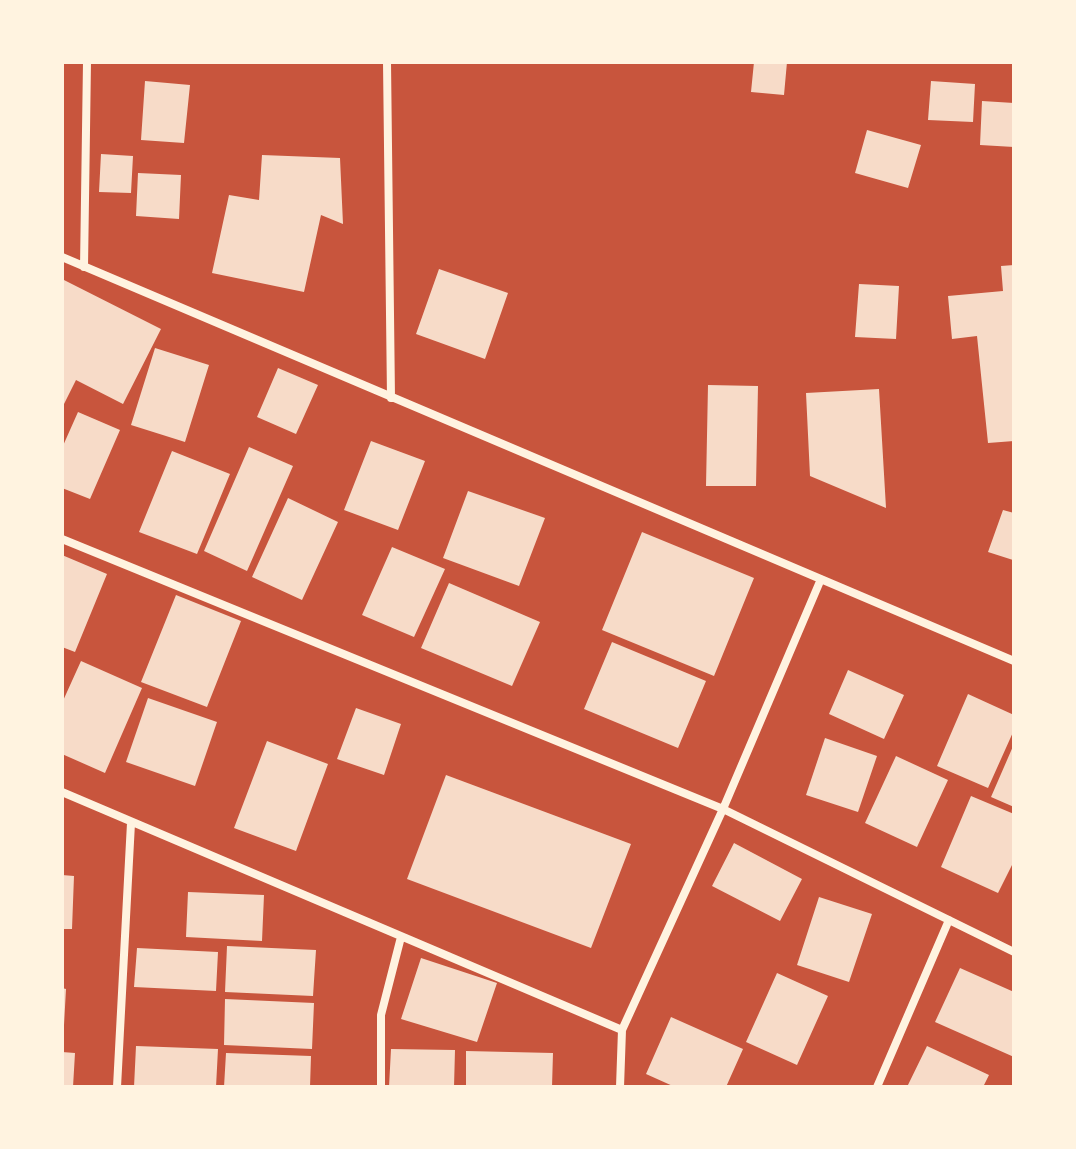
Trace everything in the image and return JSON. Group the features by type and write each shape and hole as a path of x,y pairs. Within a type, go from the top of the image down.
{"street":[{"path":"84,267 87,62"},
{"path":"387,62 391,398"},
{"path":"62,257 1014,661"},
{"path":"62,539 723,809 1014,952"},
{"path":"620,1087 622,1030 723,809 821,579"},
{"path":"62,792 622,1030"},
{"path":"117,1087 131,823"},
{"path":"877,1087 949,920"},
{"path":"381,1087 381,1015 401,937"}],"building":[{"path":"754,62 787,62 784,95 751,92"},
{"path":"145,81 190,85 184,143 141,140"},
{"path":"931,81 975,84 973,122 928,120"},
{"path":"982,101 1014,103 1014,147 980,145"},
{"path":"867,130 921,145 908,188 855,173"},
{"path":"101,154 133,156 131,193 99,192"},
{"path":"262,155 340,158 343,224 321,215 304,292 212,273 229,195 259,200"},
{"path":"138,173 181,175 179,219 136,216"},
{"path":"1014,265 1014,441 988,443 977,336 952,339 948,296 1003,291 1001,266"},
{"path":"439,269 508,293 485,359 416,334"},
{"path":"62,279 161,329 123,404 76,380 62,408"},
{"path":"859,284 899,286 896,339 855,337"},
{"path":"155,348 209,365 185,442 131,425"},
{"path":"278,368 318,385 296,434 257,417"},
{"path":"708,385 758,386 756,486 706,486"},
{"path":"879,389 886,508 810,476 806,393"},
{"path":"78,412 120,430 90,499 62,488 62,448"},
{"path":"371,441 425,461 398,530 344,510"},
{"path":"249,447 293,466 247,571 204,551"},
{"path":"172,451 230,474 197,554 139,532"},
{"path":"468,491 545,518 519,586 443,558"},
{"path":"288,498 338,522 302,600 252,577"},
{"path":"1003,510 1014,513 1013,560 988,552"},
{"path":"642,532 754,578 714,676 602,630"},
{"path":"392,547 445,569 414,637 362,615"},
{"path":"62,555 107,574 75,652 62,647"},
{"path":"449,583 540,622 512,686 421,648"},
{"path":"176,595 241,621 207,707 141,682"},
{"path":"612,642 706,681 678,748 584,709"},
{"path":"81,661 142,688 105,773 62,754 62,703"},
{"path":"848,670 904,695 884,739 829,714"},
{"path":"968,694 1014,715 1014,730 988,788 937,766"},
{"path":"148,698 217,722 195,786 126,762"},
{"path":"356,708 401,724 384,775 337,759"},
{"path":"825,738 877,756 858,812 806,795"},
{"path":"267,741 328,764 296,851 234,828"},
{"path":"1014,744 1014,807 991,797"},
{"path":"896,756 948,780 917,847 865,823"},
{"path":"446,775 631,844 591,948 407,879"},
{"path":"971,796 1014,814 1014,861 998,893 941,867"},
{"path":"734,843 802,879 780,921 712,886"},
{"path":"62,875 74,876 72,929 62,929"},
{"path":"188,892 264,895 262,941 186,937"},
{"path":"819,897 872,914 849,982 797,965"},
{"path":"227,946 316,950 313,996 225,992"},
{"path":"137,948 218,952 216,991 134,987"},
{"path":"421,958 497,983 477,1042 401,1019"},
{"path":"960,968 1014,992 1014,1057 935,1022"},
{"path":"777,973 828,996 797,1065 746,1042"},
{"path":"62,988 66,989 64,1025 62,1025"},
{"path":"225,999 314,1003 312,1049 224,1045"},
{"path":"671,1017 743,1049 726,1087 675,1087 646,1074"},
{"path":"136,1046 218,1049 216,1087 134,1087"},
{"path":"927,1046 989,1075 983,1087 907,1087"},
{"path":"391,1049 455,1050 454,1087 389,1087"},
{"path":"466,1051 553,1053 552,1087 466,1087"},
{"path":"62,1052 75,1053 73,1087 62,1087"},
{"path":"226,1053 311,1056 310,1087 224,1087"}]}
